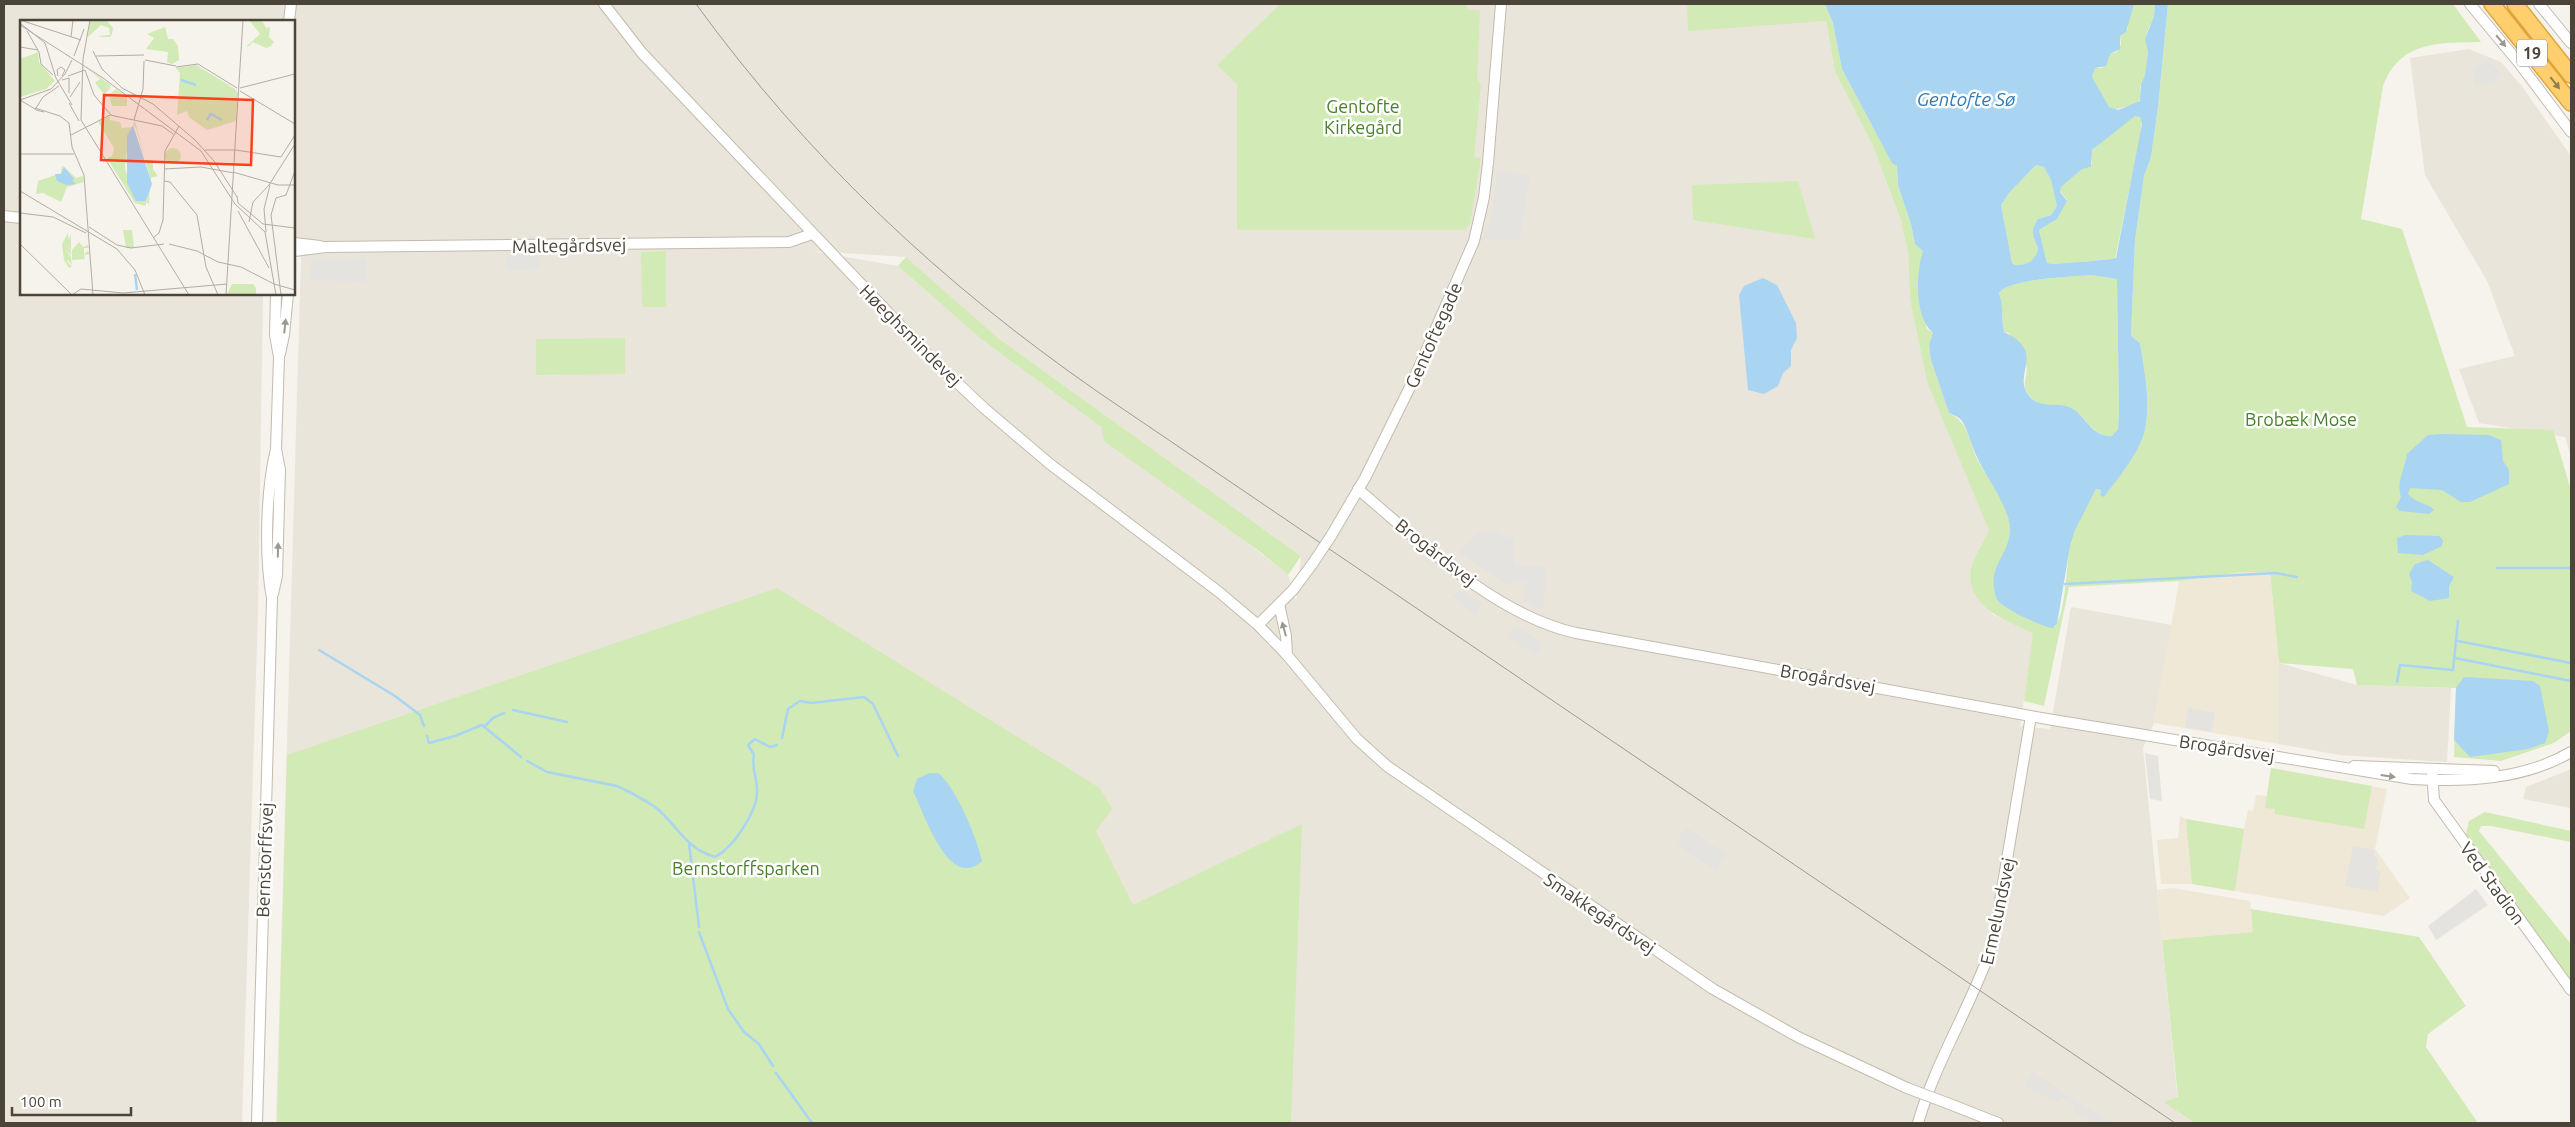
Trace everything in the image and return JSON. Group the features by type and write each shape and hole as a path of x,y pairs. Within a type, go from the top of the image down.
{"highway":[{"name":"19","path":"2492,4 2571,103"},
{"name":"19","path":"2515,4 2571,75"}],"street":[{"path":"289,4 289,18"},
{"name":"Høeghsmindevej","path":"604,4 642,54 933,360 989,413 1064,475 1219,592 1258,625"},
{"name":"Gentoftegade","path":"1258,625 1293,590 1313,563 1358,489 1413,381 1477,232 1488,163 1501,4"},
{"path":"2470,4 2519,63 2571,132"},
{"path":"2539,4 2571,43"},
{"path":"4,216 20,218"},
{"name":"Maltegårdsvej","path":"295,251 326,247 789,242 812,234"},
{"name":"Maltegårdsvej","path":"295,243 326,247"},
{"name":"Bernstorffsvej","path":"276,295 275,335 279,357"},
{"name":"Bernstorffsvej","path":"257,1123 272,598 277,576 280,470 276,449 279,357 284,335 288,295"},
{"name":"Brogårdsvej","path":"1358,489 1448,564 1526,616 1557,628 2031,716 2340,767 2372,774 2512,774 2547,764 2571,752"},
{"path":"1278,604 1286,636 1287,654"},
{"name":"Smakkegårdsvej","path":"1258,625 1287,654 1357,739 1386,766 1713,989 1798,1037 1907,1088 1998,1123"},
{"name":"Ermelundsvej","path":"1918,1123 1934,1076 1983,972 1993,943 2031,716"},
{"name":"Brogårdsvej","path":"2432,775 2496,771 2511,768 2544,758 2571,744"},
{"name":"Ved Stadion","path":"2432,775 2434,800 2439,808 2571,990"}],"shaded area":[{"path":"4,4 1820,4 1826,21 1835,72 1873,146 1901,221 1908,253 1910,300 1927,382 1990,530 1971,568 1993,615 2034,632 2020,726 2050,729 2071,607 2172,625 2154,723 2143,748 2179,1113 2194,1123 276,1123 301,257 295,257 295,20 20,20 20,295 263,295 258,612 242,1123 4,1123","holes":["812,251 906,257 998,338 1301,556 1296,601 1288,575 1101,427 981,339 898,266"]},
{"path":"2469,49 2501,62 2521,85 2571,156 2571,457 2565,437 2479,423 2459,369 2515,356 2487,281 2425,175 2410,58"},
{"path":"2487,59 2502,74 2492,83 2475,86 2473,71"},
{"path":"1497,170 1530,175 1520,241 1483,239 1491,218"},
{"path":"539,254 540,269 507,270 507,255"},
{"path":"311,259 366,259 366,282 310,280"},
{"path":"1479,531 1497,531 1507,537 1515,538 1514,565 1546,566 1544,608 1534,608 1530,605 1529,601 1524,601 1525,582 1512,581 1508,585 1458,552"},
{"path":"2241,572 2270,572 2279,663 2279,744 2154,723 2179,581"},
{"path":"1462,590 1482,603 1476,616 1452,596"},
{"path":"1519,628 1541,642 1542,645 1535,655 1506,636 1511,629"},
{"path":"2279,663 2357,685 2451,688 2447,762 2339,755 2279,744"},
{"path":"2188,708 2215,713 2212,732 2185,727"},
{"path":"2145,753 2158,756 2162,801 2150,799"},
{"path":"2271,768 2387,789 2375,849 2410,898 2384,916 2192,884 2161,884 2157,840 2178,838 2180,816 2186,819 2244,829 2248,810 2253,811 2256,795 2267,796"},
{"path":"2571,769 2571,808 2523,799 2526,787"},
{"path":"1686,827 1727,854 1716,871 1675,844"},
{"path":"2353,846 2375,850 2374,856 2378,857 2376,870 2381,872 2377,892 2345,886"},
{"path":"2173,888 2250,901 2254,932 2162,940 2157,890"},
{"path":"2476,889 2488,905 2436,940 2428,926"},
{"path":"2032,1071 2113,1123 2096,1123 2073,1112 2075,1106 2062,1098 2058,1102 2025,1086"}],"green space":[{"name":"Gentofte Kirkegård","path":"1280,4 1467,4 1467,9 1480,11 1477,78 1481,86 1474,157 1481,158 1470,224 1464,230 1237,230 1237,84 1217,65"},
{"name":"Brobæk Mose","path":"1687,4 1825,4 1833,23 1842,69 1892,162 1897,166 1898,185 1911,224 1915,244 1924,251 1919,271 1921,300 1927,329 1933,333 1929,345 1931,360 1949,413 1964,426 1976,457 2001,499 2008,517 2010,526 2009,539 1997,574 1996,594 2003,604 2016,612 2035,621 2055,627 2061,611 2070,546 2078,524 2096,489 2101,490 2100,494 2104,496 2130,462 2144,434 2146,424 2147,393 2140,343 2131,336 2135,240 2144,176 2151,157 2158,107 2168,4 2453,4 2481,42 2436,44 2423,47 2411,52 2400,60 2391,71 2383,86 2361,219 2402,229 2467,427 2553,430 2571,490 2571,731 2554,743 2501,761 2454,757 2456,688 2357,685 2353,669 2279,663 2270,572 2241,572 2179,581 2069,587 2044,706 2024,701 2033,633 1990,611 1974,593 1971,582 1971,569 1989,530 1927,382 1910,300 1908,253 1901,221 1873,146 1835,72 1826,21 1688,31"},
{"path":"2134,4 2155,4 2154,16 2146,35 2148,52 2145,75 2140,87 2141,98 2136,104 2113,110 2107,105 2092,77 2095,68 2102,68 2110,54 2117,52 2121,44 2120,36 2128,28 2127,22"},
{"path":"2135,116 2139,116 2142,119 2140,137 2115,259 2047,263 2039,230 2057,219 2067,200 2060,191 2061,187 2083,168 2089,168 2092,163 2091,152 2102,140"},
{"path":"2036,165 2044,167 2051,180 2057,206 2051,215 2038,219 2034,227 2038,249 2035,257 2027,263 2015,265 2012,263 2001,205 2009,193"},
{"path":"1798,181 1815,239 1693,220 1692,185"},
{"path":"666,251 666,307 642,307 641,252"},
{"path":"906,257 998,338 1301,556 1288,575 1259,551 1104,441 1101,427 981,339 898,266"},
{"path":"2091,275 2117,279 2119,412 2118,429 2112,436 2094,430 2077,412 2071,409 2060,405 2044,405 2029,395 2025,388 2026,364 2009,333 2004,332 2003,327 1999,293 2005,288 2027,281"},
{"path":"625,338 625,374 536,375 536,339"},
{"name":"Bernstorffsparken","path":"777,588 1100,788 1112,809 1096,831 1133,905 1302,824 1291,1123 277,1123 287,755"},
{"path":"2271,768 2372,786 2364,829 2275,814 2275,809 2265,808"},
{"path":"2485,812 2571,831 2571,842 2491,826 2481,826 2479,831 2571,944 2571,980 2468,840 2466,834 2469,821"},
{"path":"2186,819 2244,829 2235,891 2192,884"},
{"path":"2251,909 2419,937 2466,1006 2428,1034 2426,1047 2478,1123 2194,1123 2164,1102 2178,1097 2162,940 2253,932"}],"water":[{"name":"Gentofte Sø","path":"1825,4 2134,4 2126,32 2120,36 2120,49 2110,54 2106,66 2095,68 2092,77 2109,107 2118,110 2140,101 2141,84 2145,75 2148,52 2145,39 2154,16 2155,4 2168,4 2158,107 2151,157 2144,176 2135,240 2131,336 2140,343 2147,393 2146,424 2144,434 2130,462 2104,497 2100,495 2101,490 2096,489 2075,530 2070,546 2057,624 2053,628 2024,617 1997,600 1994,579 1995,571 2008,541 2010,531 2007,513 1977,457 1962,421 1949,413 1931,360 1929,345 1933,333 1922,317 1918,294 1919,271 1923,251 1915,244 1911,224 1898,185 1897,166 1892,163 1842,69 1833,23","holes":["2135,116 2140,117 2142,124 2116,258 2097,261 2047,263 2039,230 2057,219 2067,201 2060,192 2061,187 2082,169 2091,167 2092,150","2036,165 2044,167 2051,180 2057,206 2051,215 2038,219 2035,223 2033,234 2038,249 2037,253 2030,262 2023,264 2015,265 2012,263 2001,205 2009,193","2091,275 2117,279 2119,412 2118,429 2112,436 2098,433 2075,410 2069,407 2041,404 2031,398 2024,385 2026,355 2023,347 2017,340 2004,332 1999,293 2015,284"]},
{"path":"1763,278 1777,285 1796,323 1797,338 1791,350 1791,366 1783,373 1778,386 1764,394 1748,390 1739,295 1744,286"},
{"path":"2428,435 2489,435 2501,440 2503,461 2509,470 2509,484 2470,502 2461,502 2442,490 2410,488 2408,494 2411,497 2434,510 2429,514 2400,511 2396,507 2401,497 2400,480 2407,454"},
{"path":"2406,535 2439,536 2443,540 2442,546 2423,555 2398,553 2397,538"},
{"path":"2428,560 2454,577 2449,586 2449,598 2430,601 2411,591 2412,582 2409,574 2415,564"},
{"path":"2464,677 2533,681 2540,686 2549,731 2545,743 2528,749 2470,757 2454,740 2456,688"},
{"path":"929,773 938,773 952,789 971,827 982,861 970,868 959,866 939,846 913,791 917,779"}],"waterway":[{"path":"2497,568 2571,568"},
{"path":"2065,584 2276,573 2297,577"},
{"path":"2397,682 2400,665 2453,670 2458,621"},
{"path":"2458,641 2571,663"},
{"path":"319,650 395,696 420,715 424,726"},
{"path":"2455,658 2571,681"},
{"path":"782,738 788,709 800,701 811,703 864,697 873,704 898,756"},
{"path":"513,710 567,722"},
{"path":"484,727 493,718 504,713"},
{"path":"427,736 429,743 455,736 482,725 521,757"},
{"path":"527,761 547,772 617,786 641,798 663,814 688,842 704,853 715,857 729,846 743,828 756,799 757,785 753,764 754,755 748,745 755,739 770,747 777,745"},
{"path":"689,843 699,927"},
{"path":"699,932 728,1009 744,1032 759,1044 773,1066"},
{"path":"776,1073 812,1123"}],"tram line":[{"path":"696,4 739,61 784,115 831,166 880,215 932,262 1040,350 1098,392 2175,1123"}]}
